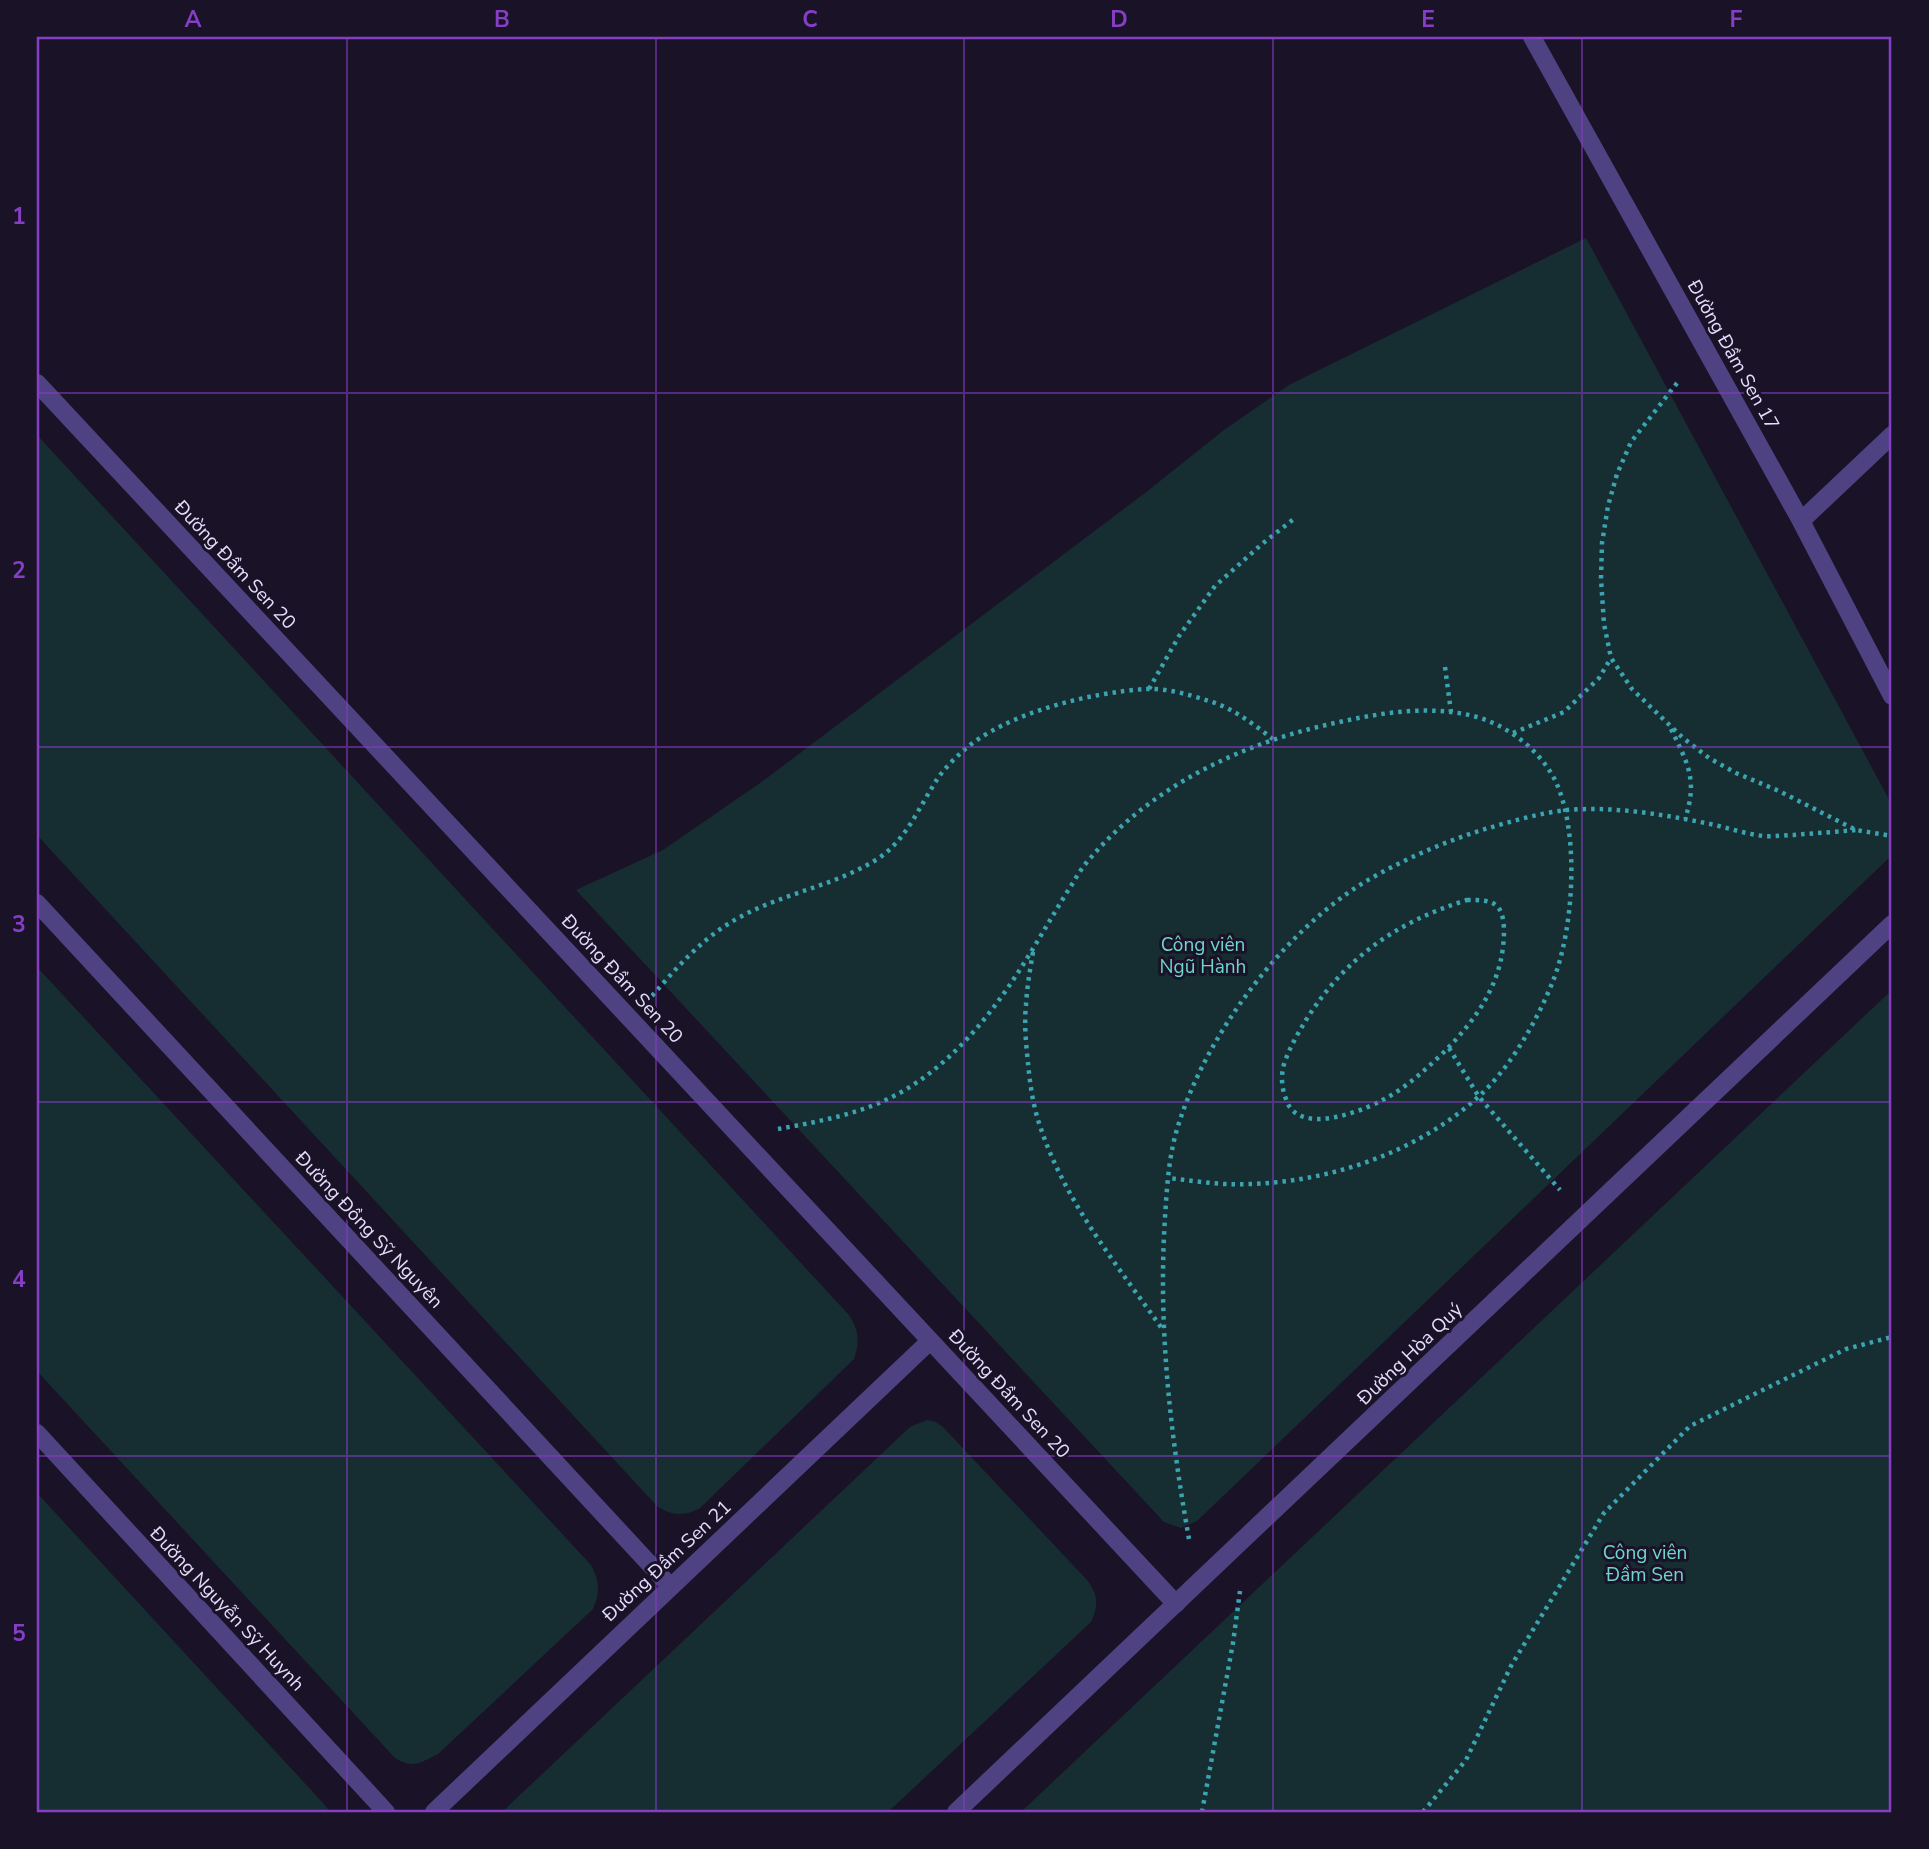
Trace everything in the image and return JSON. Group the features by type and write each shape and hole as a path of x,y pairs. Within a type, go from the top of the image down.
{"street":[{"name":"Đường Đầm Sen 17","path":"1532,37 1801,521 1892,696"},
{"name":"Đường Đầm Sen 20","path":"37,383 1176,1604"},
{"path":"1801,521 1892,435"},
{"name":"Đường Đồng Sỹ Nguyên","path":"37,903 670,1586"},
{"name":"Đường Hòa Quý","path":"956,1812 1892,924"},
{"name":"Đường Đầm Sen 21","path":"434,1812 930,1341"},
{"name":"Đường Nguyễn Sỹ Huynh","path":"37,1433 386,1812"}],"path":[{"path":"1676,383 1632,442 1617,474 1608,506 1602,542 1601,579 1604,624 1611,658 1632,689 1669,725 1709,758 1856,830"},
{"path":"1149,689 1179,636 1215,586 1295,518"},
{"path":"1513,733 1564,712 1599,678 1611,658"},
{"path":"1445,667 1451,712"},
{"path":"652,996 687,956 714,932 743,915 855,873 882,856 902,835 939,776 965,749 996,729 1036,711 1106,694 1149,689 1179,693 1212,702 1240,715 1273,739"},
{"path":"778,1129 845,1114 894,1096 929,1075 963,1044 995,1005 1086,863 1126,823 1164,792 1218,761 1273,739 1347,720 1394,712 1439,709 1477,716 1513,733 1536,752 1554,778 1566,810 1572,875 1567,927 1554,979 1535,1019 1507,1063 1479,1097 1440,1127 1401,1148 1336,1172 1262,1183 1221,1184 1168,1178"},
{"path":"1669,725 1691,777 1692,790 1685,819"},
{"path":"1189,1539 1178,1470 1164,1331 1163,1242 1168,1178 1179,1121 1202,1065 1235,1010 1274,961 1318,918 1362,884 1411,858 1488,828 1566,810 1611,810 1685,819 1766,836 1856,830 1892,836"},
{"path":"1467,900 1488,900 1499,908 1504,918 1504,945 1498,974 1485,1002 1469,1026 1448,1048 1407,1085 1381,1102 1339,1116 1316,1120 1299,1116 1287,1105 1282,1088 1283,1068 1297,1035 1317,1002 1342,972 1371,946 1403,926 1440,908 1467,900"},
{"path":"1033,948 1026,1006 1026,1046 1030,1084 1039,1124 1052,1160 1088,1226 1164,1331"},
{"path":"1448,1048 1479,1097 1560,1191"},
{"path":"1423,1812 1466,1760 1511,1666 1604,1513 1690,1426 1846,1349 1892,1336"},
{"path":"1202,1812 1240,1591"}],"green space":[{"name":"Công viên Ngũ Hành","path":"1586,238 1892,805 1892,855 1197,1521 1181,1528 1164,1522 576,890 663,850 763,781 1145,493 1224,430 1289,385"},
{"path":"37,435 852,1320 857,1336 854,1359 699,1509 678,1514 657,1506 37,835"},
{"path":"37,967 591,1565 598,1587 593,1609 438,1754 426,1760 412,1764 395,1758 37,1371"},
{"name":"Công viên Đầm Sen","path":"1892,990 1892,1812 1021,1812"},
{"path":"927,1420 943,1427 1087,1580 1095,1595 1096,1605 1091,1622 888,1812 502,1812 910,1427"},
{"path":"37,1493 323,1803 330,1812 37,1812"}]}
